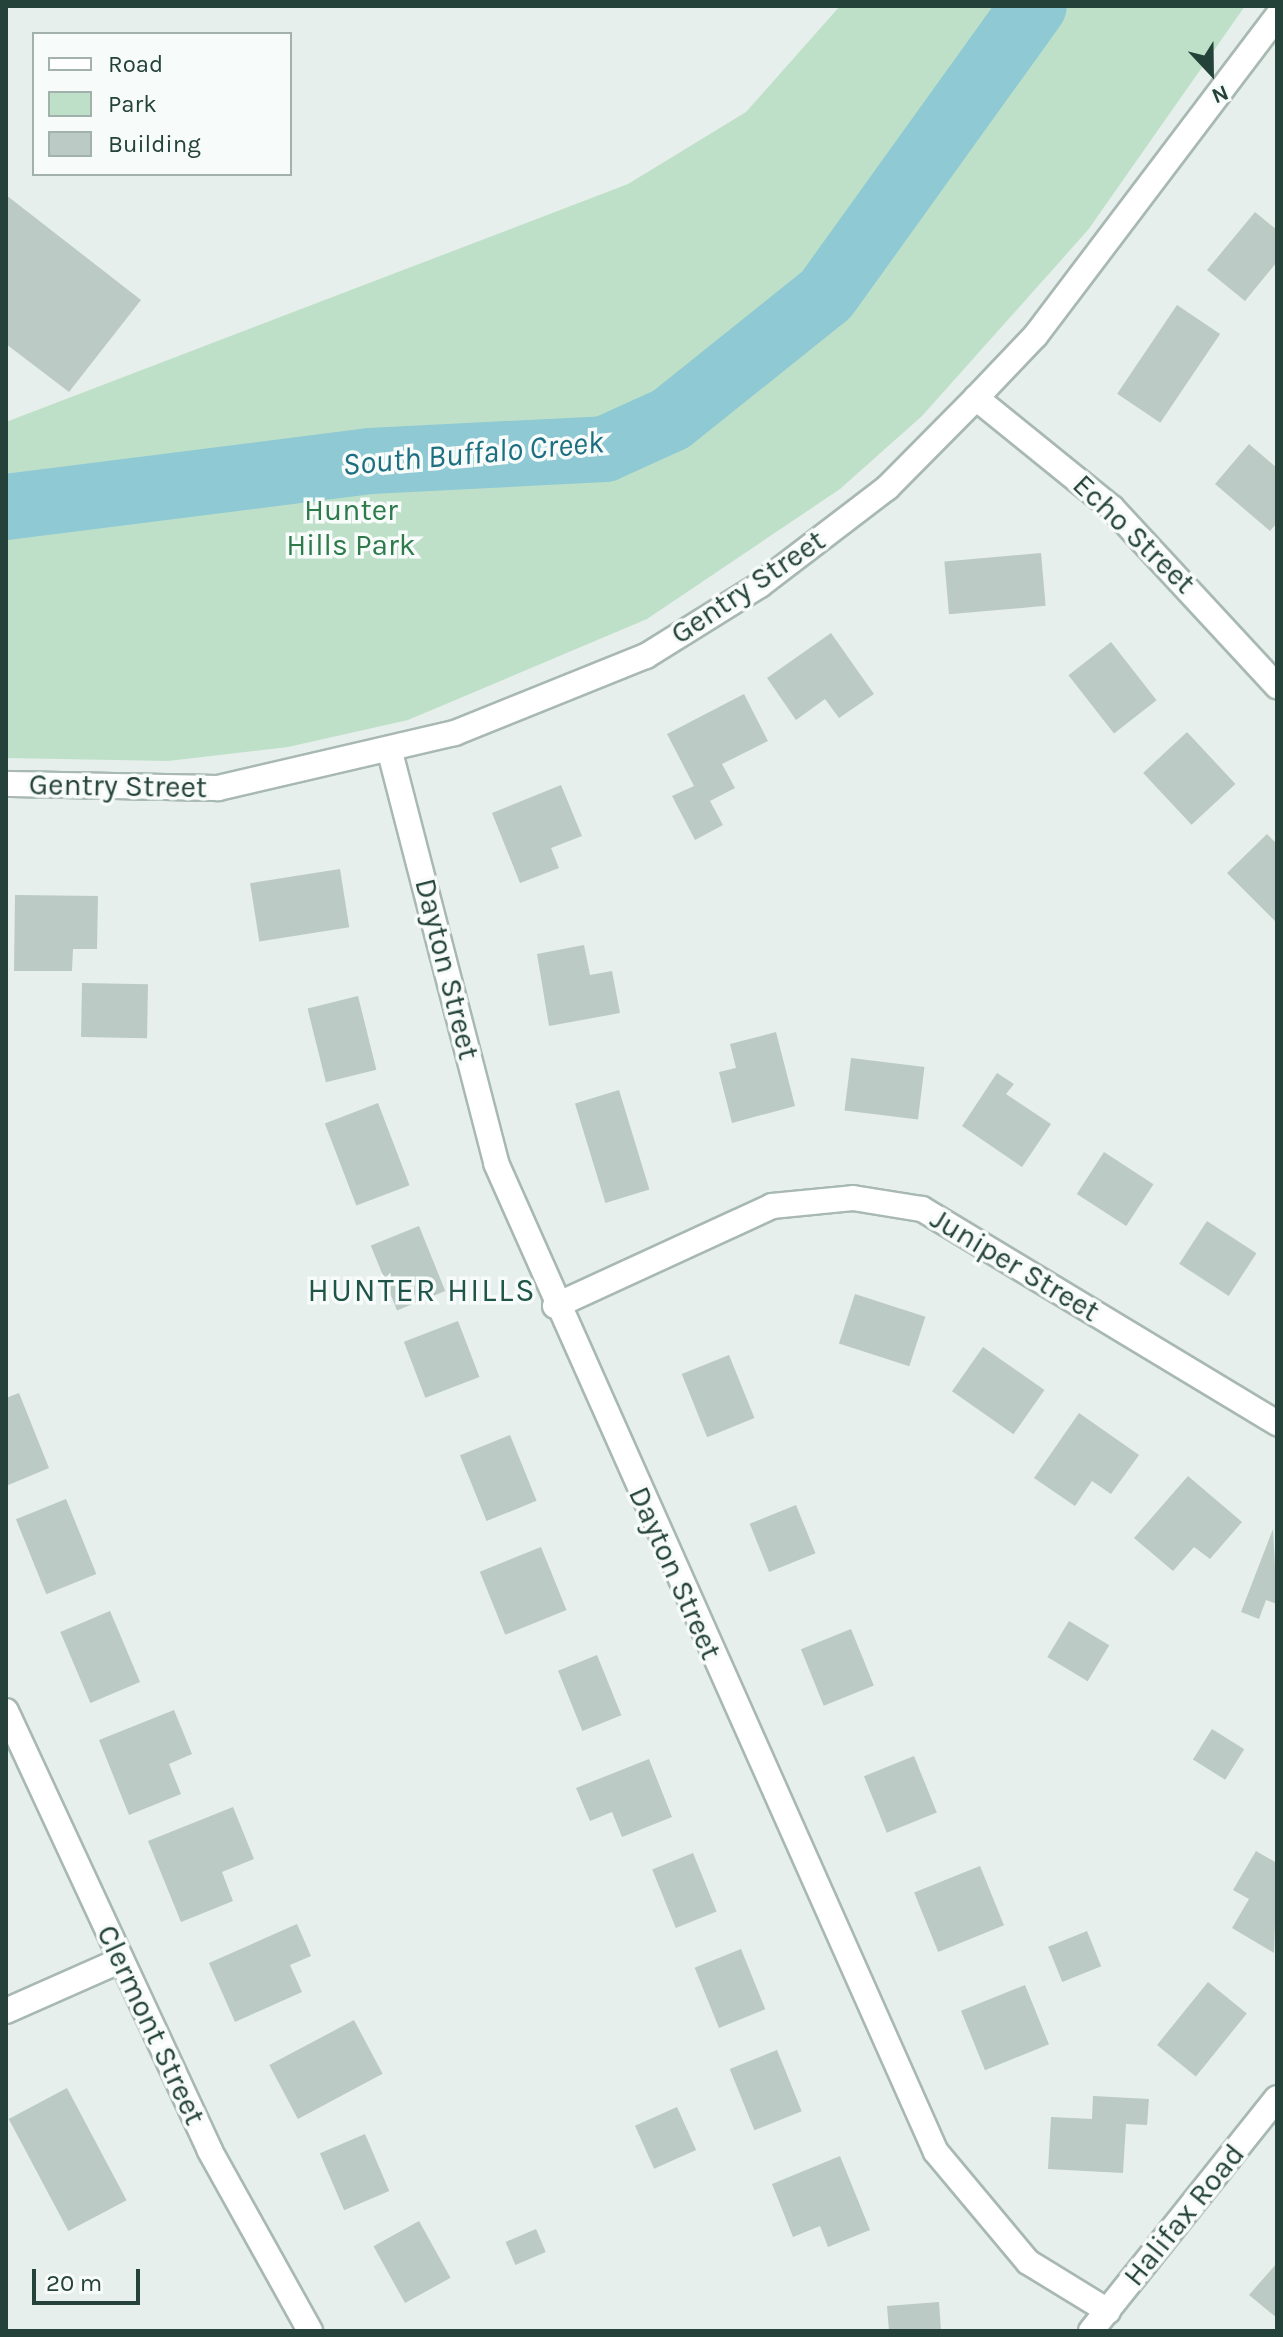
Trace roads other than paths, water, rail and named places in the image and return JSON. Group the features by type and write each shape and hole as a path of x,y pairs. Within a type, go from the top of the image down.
{"street":[{"name":"Gentry Street","path":"6,784 218,788 390,752 646,656 760,585 887,488 976,398 1036,335 1277,16"},
{"name":"Echo Street","path":"976,398 1112,508 1277,686"},
{"name":"Dayton Street","path":"390,752 496,1163 555,1306 936,2152 1028,2262 1108,2311"},
{"name":"Juniper Street","path":"555,1306 772,1206 853,1198 908,1206 993,1248 1277,1423"},
{"name":"Clermont Street","path":"6,1711 210,2151 310,2331"},
{"path":"6,2011 121,1960"},
{"name":"Halifax Road","path":"1091,2331 1277,2098"}],"waterway":[{"name":"South Buffalo Creek","path":"6,507 370,461 605,449 671,419 826,295 1034,6"}],"district":[{"name":"HUNTER HILLS","path":"422,1291"}],"park label":[{"name":"Hunter Hills Park","path":"351,527"}]}
